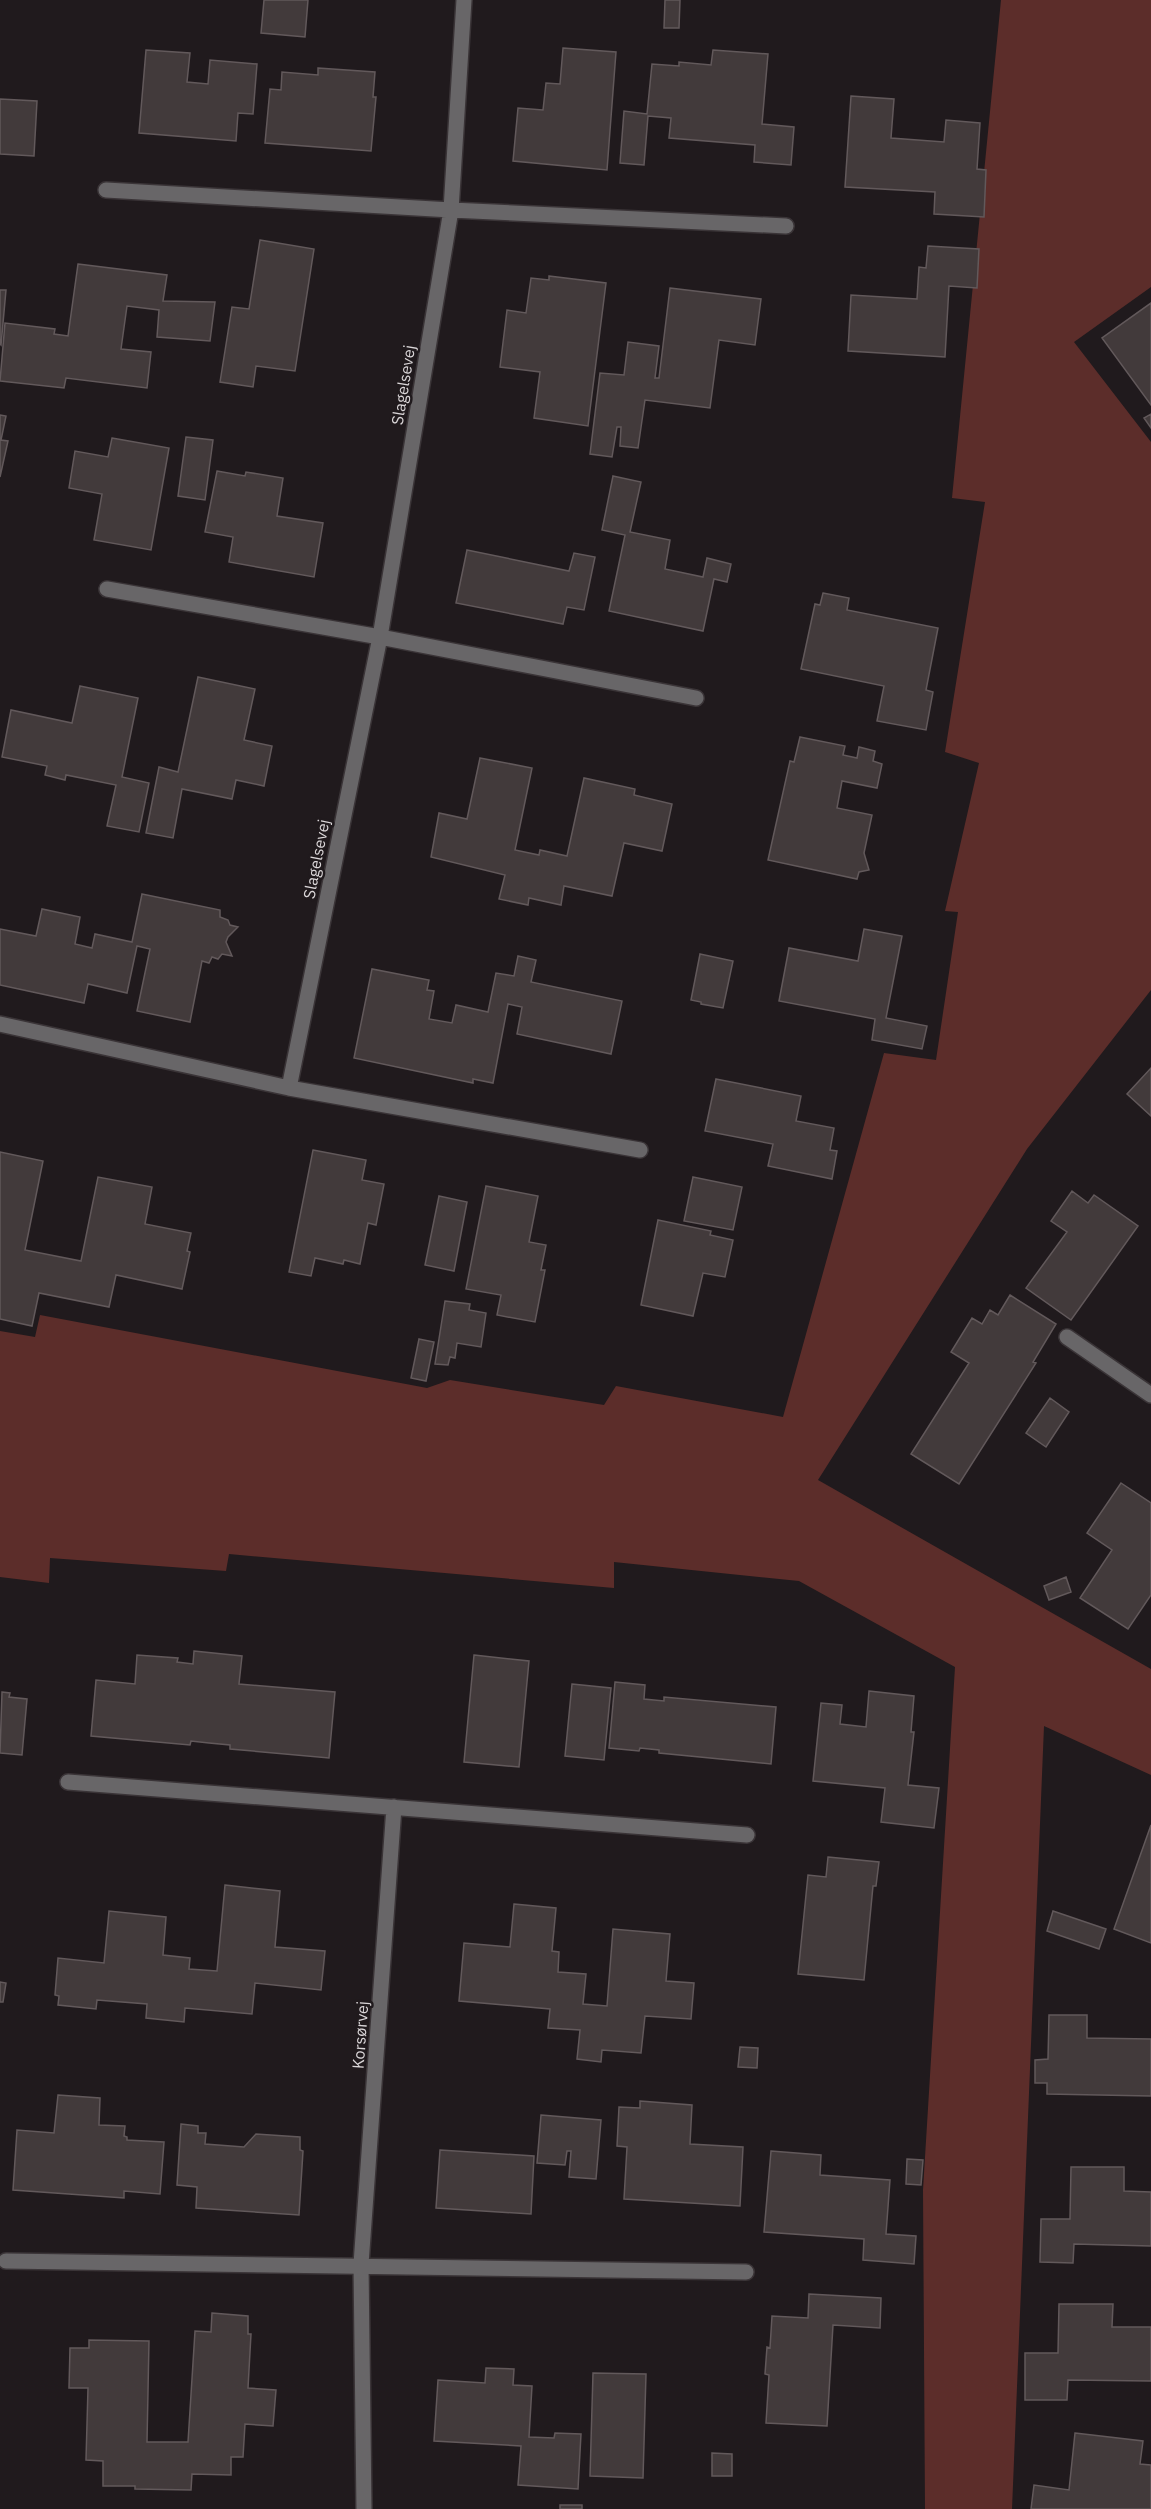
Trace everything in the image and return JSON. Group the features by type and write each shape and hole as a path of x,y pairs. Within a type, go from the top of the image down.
{"street":[{"name":"Slagelsevej","path":"289,1088 380,637 451,210 464,0"},
{"path":"106,190 786,226"},
{"path":"107,589 380,637 696,698"},
{"path":"0,1024 289,1088 640,1150"},
{"path":"1066,1337 1151,1395"},
{"path":"68,1782 747,1835"},
{"name":"Korsørvej","path":"364,2509 361,2264 394,1807"},
{"path":"6,2260 746,2272"}],"shaded area":[{"path":"1001,0 1151,0 1151,287 1074,342 1151,442 1151,990 1027,1149 818,1480 1151,1669 1151,1775 1044,1726 1012,2509 925,2509 923,2190 955,1667 799,1581 614,1562 614,1588 229,1554 226,1571 50,1558 49,1583 0,1577 0,1331 35,1337 40,1315 427,1388 450,1380 604,1405 616,1386 783,1417 884,1053 936,1060 958,912 945,911 979,763 945,752 985,502 952,498"}],"building":[{"path":"264,0 308,0 305,37 261,33"},
{"path":"665,0 680,0 679,28 664,28"},
{"path":"563,48 616,52 607,170 513,161 518,108 543,110 546,83 560,84"},
{"path":"146,50 190,53 187,82 208,84 210,60 257,64 253,114 238,113 236,141 139,133"},
{"path":"713,50 768,54 762,124 794,127 791,165 754,162 755,145 669,138 671,118 648,116 644,165 620,163 624,111 647,114 652,64 679,66 679,62 711,65"},
{"path":"318,68 375,72 373,97 376,97 371,151 265,143 270,89 281,90 282,72 318,75"},
{"path":"851,96 894,99 891,138 944,142 946,120 980,123 977,169 986,170 984,217 934,214 935,192 845,187"},
{"path":"0,99 37,101 34,156 0,154"},
{"path":"260,240 314,249 295,371 256,366 253,387 220,382 232,307 249,309"},
{"path":"928,246 979,249 977,288 949,286 945,357 848,351 851,295 917,299 919,267 926,268"},
{"path":"78,264 167,275 163,301 215,302 210,341 157,337 159,310 127,306 121,349 151,352 147,388 66,378 64,388 0,381 5,323 55,329 54,334 68,336"},
{"path":"549,276 606,283 588,426 534,418 540,372 500,367 507,310 526,313 531,278 549,280"},
{"path":"670,288 761,299 755,345 719,340 710,408 645,400 638,448 620,446 621,427 617,427 612,457 590,454 600,373 624,375 628,342 659,346 655,378 659,378"},
{"path":"0,290 6,290 1,345 0,344"},
{"path":"1151,303 1151,405 1102,338"},
{"path":"1151,414 1151,428 1144,418"},
{"path":"0,415 6,416 1,440 8,441 0,477"},
{"path":"186,437 213,440 205,500 178,496"},
{"path":"112,438 169,448 151,550 94,540 102,494 69,488 75,451 108,457"},
{"path":"217,471 245,476 246,472 283,478 277,516 323,523 314,577 229,562 233,537 205,532"},
{"path":"613,476 641,482 630,532 670,540 665,569 703,577 707,558 731,564 727,582 714,579 703,631 609,611 625,535 602,530"},
{"path":"467,550 569,571 574,553 595,557 584,610 567,607 563,624 456,603"},
{"path":"823,593 849,598 847,610 938,628 926,690 933,692 926,730 877,721 884,686 801,669 815,604 820,605"},
{"path":"198,677 255,689 244,740 272,746 264,786 236,780 232,799 182,789 173,838 146,833 159,767 178,772"},
{"path":"80,686 138,698 122,777 149,783 139,832 107,826 116,785 66,775 65,780 45,775 47,766 2,757 11,710 72,723"},
{"path":"800,737 845,746 843,755 857,758 859,747 875,751 873,761 882,764 877,788 842,781 837,808 872,815 864,853 869,870 859,872 857,879 768,860 790,761 794,762"},
{"path":"480,758 532,768 515,850 539,855 540,850 567,856 584,778 635,789 634,795 672,804 662,851 624,843 612,896 564,886 561,905 529,898 528,905 499,899 505,875 431,857 439,813 467,819"},
{"path":"142,894 220,910 220,917 228,920 230,925 238,927 226,942 232,956 222,954 218,959 212,957 209,963 202,961 190,1022 137,1011 150,949 137,946 127,993 88,984 84,1003 0,985 0,929 36,936 42,909 80,917 75,944 92,948 95,934 132,942"},
{"path":"864,929 902,936 886,1018 927,1026 922,1049 872,1040 875,1019 779,1001 789,948 858,961"},
{"path":"700,954 733,961 723,1008 691,1000"},
{"path":"518,956 536,960 531,982 622,1001 611,1054 517,1034 522,1007 508,1004 493,1083 473,1079 473,1083 354,1058 372,969 429,980 427,990 434,991 429,1019 452,1023 456,1005 488,1012 496,973 514,976"},
{"path":"1151,1068 1151,1116 1127,1094"},
{"path":"716,1079 801,1096 796,1121 834,1128 830,1150 837,1151 832,1179 768,1166 773,1144 705,1131"},
{"path":"313,1150 366,1160 362,1180 384,1184 376,1225 368,1223 360,1264 344,1260 343,1264 315,1258 311,1276 289,1272"},
{"path":"0,1152 43,1161 25,1250 81,1261 98,1177 152,1187 145,1224 191,1233 187,1251 190,1252 182,1289 116,1275 109,1307 39,1293 32,1326 0,1319"},
{"path":"693,1177 742,1187 733,1230 684,1221"},
{"path":"486,1186 538,1196 529,1242 546,1245 541,1270 545,1270 535,1322 497,1315 501,1295 466,1289"},
{"path":"1072,1191 1088,1203 1094,1195 1138,1226 1071,1320 1026,1288 1067,1232 1051,1221"},
{"path":"439,1196 467,1202 454,1271 425,1265"},
{"path":"658,1220 711,1231 710,1235 733,1240 725,1277 703,1273 693,1316 641,1305"},
{"path":"1010,1295 1056,1324 1033,1362 1036,1363 959,1484 911,1454 969,1363 951,1352 972,1318 982,1324 990,1310 998,1315"},
{"path":"445,1301 470,1304 469,1310 486,1313 481,1347 457,1343 455,1358 450,1357 448,1365 435,1364"},
{"path":"419,1339 434,1342 426,1381 411,1378"},
{"path":"1050,1398 1069,1412 1046,1447 1026,1433"},
{"path":"1121,1483 1151,1503 1151,1595 1128,1629 1080,1598 1112,1550 1087,1533"},
{"path":"1066,1577 1071,1592 1049,1600 1044,1586"},
{"path":"194,1651 242,1656 239,1684 335,1692 329,1758 230,1749 230,1745 191,1741 190,1745 91,1736 96,1680 135,1684 137,1655 178,1658 177,1662 193,1664"},
{"path":"474,1655 529,1661 519,1767 464,1762"},
{"path":"615,1682 645,1685 644,1699 664,1701 664,1697 776,1707 771,1764 659,1753 659,1750 640,1748 639,1751 609,1748"},
{"path":"572,1684 611,1688 604,1760 565,1756"},
{"path":"869,1691 914,1696 911,1732 914,1732 908,1785 939,1788 934,1828 881,1822 885,1788 813,1781 821,1703 842,1705 840,1724 866,1727"},
{"path":"2,1692 10,1693 9,1697 27,1699 22,1755 0,1753"},
{"path":"1151,1825 1151,1943 1114,1929"},
{"path":"828,1857 879,1862 876,1886 873,1886 864,1980 798,1974 808,1875 826,1877"},
{"path":"225,1885 280,1891 275,1947 325,1951 321,1990 255,1983 252,2014 185,2008 184,2022 146,2018 147,2004 97,2000 96,2009 58,2005 59,1996 55,1995 58,1958 104,1963 109,1911 166,1917 163,1955 190,1958 189,1969 217,1971"},
{"path":"514,1904 556,1908 552,1951 559,1952 558,1972 586,1974 583,2004 607,2006 613,1929 670,1934 666,1981 694,1983 691,2019 645,2016 641,2053 602,2050 601,2062 577,2059 580,2030 548,2028 550,2009 459,2001 464,1943 510,1947"},
{"path":"1053,1911 1106,1929 1099,1949 1047,1931"},
{"path":"0,1982 6,1983 3,2002 0,2002"},
{"path":"1049,2015 1087,2015 1087,2038 1151,2039 1151,2096 1047,2094 1047,2083 1035,2083 1035,2060 1048,2059"},
{"path":"740,2047 758,2048 757,2068 738,2067"},
{"path":"58,2095 100,2098 99,2125 125,2126 124,2136 127,2140 164,2142 160,2194 124,2191 124,2198 13,2190 17,2130 54,2133"},
{"path":"640,2101 692,2105 690,2144 743,2147 740,2206 624,2199 627,2147 617,2146 619,2107 640,2108"},
{"path":"541,2115 601,2120 596,2179 569,2177 571,2151 567,2151 565,2165 537,2163"},
{"path":"181,2124 198,2126 198,2133 206,2133 205,2144 244,2147 256,2134 300,2137 300,2150 303,2151 299,2215 196,2208 197,2187 177,2185"},
{"path":"440,2150 534,2156 531,2214 436,2208"},
{"path":"771,2151 821,2155 820,2175 890,2180 886,2234 916,2236 914,2264 863,2260 864,2239 764,2232"},
{"path":"907,2159 923,2160 921,2185 906,2184"},
{"path":"1071,2167 1124,2167 1124,2191 1151,2192 1151,2246 1074,2244 1073,2263 1040,2262 1041,2219 1070,2219"},
{"path":"809,2294 881,2298 880,2328 833,2325 827,2426 766,2423 769,2375 765,2374 767,2347 770,2348 772,2316 808,2318"},
{"path":"1059,2304 1113,2304 1112,2327 1151,2327 1151,2381 1068,2380 1067,2400 1025,2400 1025,2353 1058,2353"},
{"path":"212,2313 248,2316 248,2334 251,2334 248,2388 276,2390 273,2426 245,2424 243,2457 231,2457 231,2475 192,2474 191,2490 103,2486 103,2461 86,2460 88,2388 69,2388 70,2348 89,2348 89,2340 149,2341 147,2442 188,2442 195,2331 211,2332"},
{"path":"486,2368 514,2369 513,2385 532,2386 529,2437 554,2438 555,2433 581,2434 578,2489 518,2485 521,2446 434,2441 438,2380 485,2383"},
{"path":"593,2373 646,2374 643,2478 590,2476"},
{"path":"1075,2433 1143,2441 1140,2464 1151,2465 1151,2509 1031,2509 1034,2485 1069,2490"},
{"path":"712,2453 732,2454 732,2476 712,2476"},
{"path":"560,2505 582,2505 582,2509 560,2509"}]}
